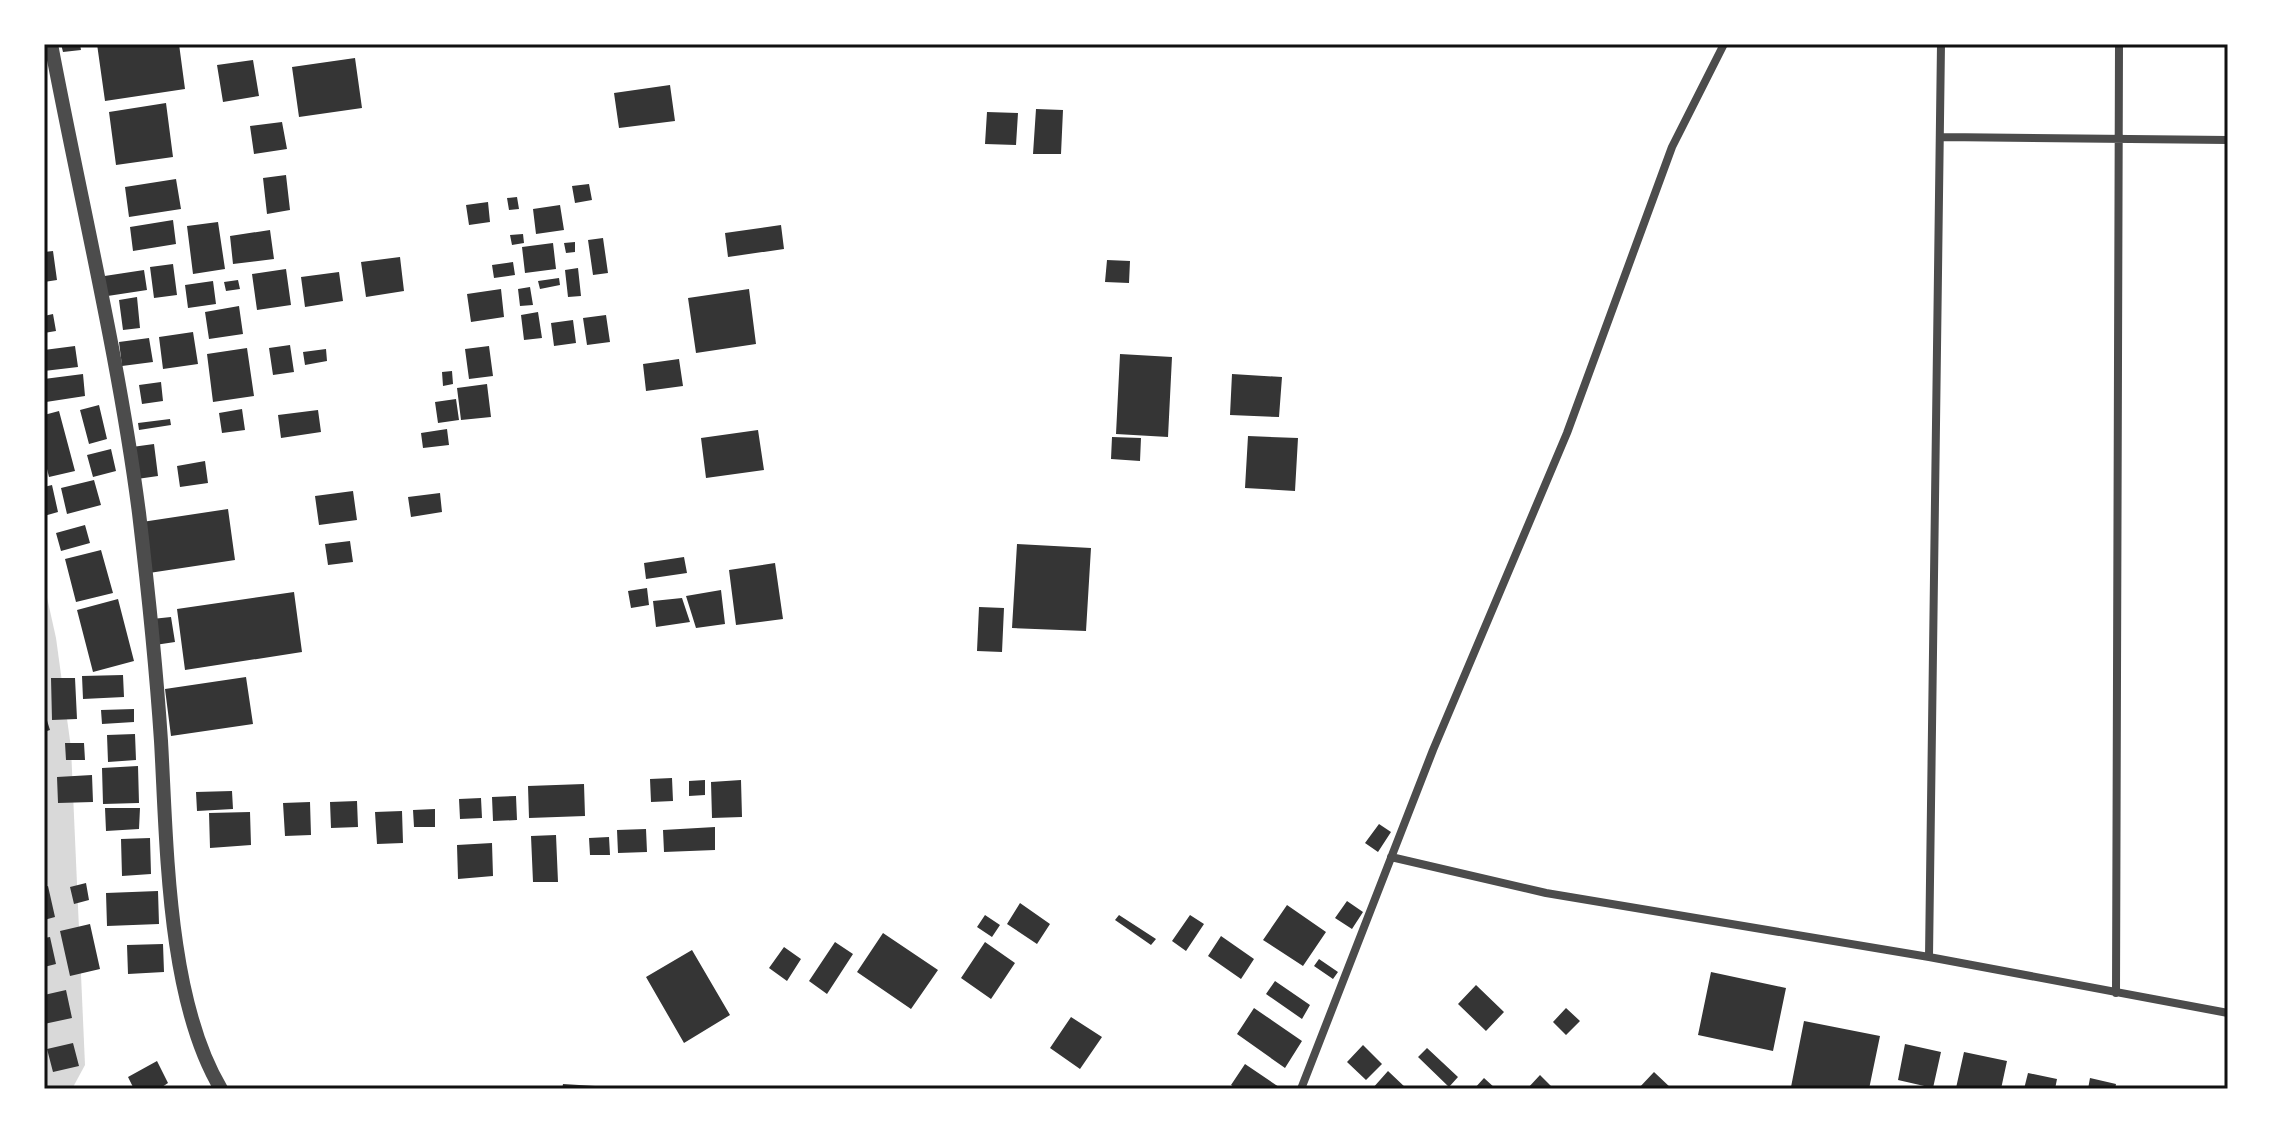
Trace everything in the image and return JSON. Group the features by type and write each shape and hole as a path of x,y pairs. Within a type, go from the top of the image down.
{"street":[{"path":"51,44 138,511 157,687 170,887 187,1002 200,1049 221,1089"},
{"path":"1301,1089 1391,857 1557,461 1672,147 1724,44"},
{"path":"1929,957 1941,44"},
{"path":"2116,993 2119,44"},
{"path":"1942,137 2228,140"},
{"path":"1391,857 1546,893 1929,957 2228,1013"}],"shaded area":[{"path":"44,584 56,638 71,748 85,1065 72,1089 44,1089"}],"building":[{"path":"61,44 80,44 81,50 63,52"},
{"path":"97,44 179,44 185,89 105,101"},
{"path":"355,58 362,108 299,117 292,67"},
{"path":"253,60 259,96 223,102 217,65"},
{"path":"670,85 675,121 619,128 614,93"},
{"path":"166,103 173,157 116,165 109,112"},
{"path":"1036,109 1063,110 1061,154 1033,154"},
{"path":"987,112 1018,113 1016,145 985,144"},
{"path":"282,122 287,149 254,154 250,126"},
{"path":"286,175 290,210 267,214 263,178"},
{"path":"176,179 181,209 129,217 125,187"},
{"path":"589,184 592,200 575,203 572,186"},
{"path":"517,197 519,209 509,210 507,198"},
{"path":"488,202 490,222 469,225 466,205"},
{"path":"560,205 564,230 536,234 533,209"},
{"path":"173,220 176,244 133,251 130,227"},
{"path":"218,222 225,269 193,274 187,226"},
{"path":"781,225 784,249 728,257 725,233"},
{"path":"270,230 274,259 233,264 230,236"},
{"path":"523,234 524,243 512,245 510,235"},
{"path":"603,238 608,273 593,275 588,240"},
{"path":"575,242 575,252 566,253 564,243"},
{"path":"553,243 556,269 525,273 522,247"},
{"path":"53,251 57,280 44,282 44,252"},
{"path":"400,257 404,291 366,297 361,262"},
{"path":"1107,260 1130,261 1129,283 1105,282"},
{"path":"513,262 515,275 494,278 492,265"},
{"path":"173,264 177,295 154,298 150,267"},
{"path":"578,268 581,296 568,297 565,270"},
{"path":"286,269 291,305 257,310 252,274"},
{"path":"144,270 147,290 101,297 98,277"},
{"path":"339,272 343,301 305,307 301,277"},
{"path":"559,278 560,285 540,289 538,281"},
{"path":"238,280 240,289 226,291 224,282"},
{"path":"213,281 216,304 188,308 185,285"},
{"path":"530,287 533,305 520,306 518,289"},
{"path":"501,289 504,317 471,322 467,294"},
{"path":"749,289 756,344 696,353 688,298"},
{"path":"137,297 140,328 123,330 119,300"},
{"path":"239,306 243,334 209,339 205,312"},
{"path":"538,312 542,338 524,340 521,315"},
{"path":"53,314 56,331 44,333 44,316"},
{"path":"606,315 610,342 587,345 583,318"},
{"path":"573,320 576,343 554,346 551,323"},
{"path":"193,332 198,364 163,369 159,337"},
{"path":"149,338 153,362 122,366 119,342"},
{"path":"290,345 294,372 273,375 269,348"},
{"path":"75,346 78,367 44,371 44,350"},
{"path":"489,346 493,376 469,379 465,349"},
{"path":"247,348 254,396 213,402 207,354"},
{"path":"326,349 327,361 305,365 303,352"},
{"path":"1120,354 1172,357 1168,437 1116,434"},
{"path":"679,359 683,386 646,391 643,364"},
{"path":"452,371 453,384 443,386 442,372"},
{"path":"83,374 85,396 46,402 44,379"},
{"path":"1232,374 1282,377 1279,417 1230,415"},
{"path":"161,382 163,401 142,404 139,385"},
{"path":"487,384 491,417 461,420 457,388"},
{"path":"456,399 459,420 438,423 435,402"},
{"path":"99,405 107,439 89,444 80,410"},
{"path":"242,409 245,430 222,433 219,413"},
{"path":"318,410 321,432 281,438 278,415"},
{"path":"59,411 75,471 49,477 44,457 44,415"},
{"path":"170,419 171,425 139,430 138,423"},
{"path":"447,429 449,445 423,448 421,433"},
{"path":"758,430 764,470 706,478 701,438"},
{"path":"1248,436 1298,438 1295,491 1245,488"},
{"path":"1112,437 1141,438 1140,461 1111,459"},
{"path":"154,444 158,476 137,479 132,447"},
{"path":"111,449 116,471 93,477 87,455"},
{"path":"205,461 208,483 180,487 177,466"},
{"path":"94,480 101,505 67,514 61,488"},
{"path":"52,485 58,512 44,516 44,487"},
{"path":"353,491 357,520 319,525 315,496"},
{"path":"440,493 442,512 411,517 408,497"},
{"path":"228,509 235,560 149,573 142,522"},
{"path":"85,525 90,543 61,551 56,533"},
{"path":"350,541 353,562 328,565 325,544"},
{"path":"1017,544 1091,548 1086,631 1012,628"},
{"path":"101,550 113,593 76,602 65,559"},
{"path":"684,557 687,573 646,579 644,563"},
{"path":"775,563 783,619 736,625 729,570"},
{"path":"647,588 649,605 631,608 628,591"},
{"path":"721,590 725,624 696,628 686,596"},
{"path":"294,592 302,652 185,670 177,609"},
{"path":"682,598 690,622 656,627 653,601"},
{"path":"118,599 134,661 93,672 77,610"},
{"path":"979,607 1004,608 1002,652 977,651"},
{"path":"171,617 175,642 155,645 152,619"},
{"path":"123,675 124,697 83,699 82,676"},
{"path":"246,677 253,724 171,736 165,689"},
{"path":"51,678 75,678 77,719 52,720"},
{"path":"134,709 134,722 102,724 101,710"},
{"path":"44,711 50,730 44,732"},
{"path":"135,734 136,760 108,762 107,735"},
{"path":"65,743 84,743 85,760 66,760"},
{"path":"138,766 139,803 103,804 102,768"},
{"path":"92,775 93,802 58,803 57,777"},
{"path":"672,778 673,801 651,802 650,779"},
{"path":"705,780 705,795 689,796 689,781"},
{"path":"741,780 742,817 712,818 711,782"},
{"path":"584,784 585,816 529,818 528,786"},
{"path":"232,791 233,809 197,811 196,792"},
{"path":"516,796 517,820 493,821 492,797"},
{"path":"481,798 482,818 460,819 459,799"},
{"path":"357,801 358,827 331,828 330,802"},
{"path":"310,802 311,835 285,836 283,803"},
{"path":"105,808 140,808 139,829 106,831"},
{"path":"435,809 435,827 414,827 413,810"},
{"path":"402,811 403,843 377,844 375,812"},
{"path":"250,812 251,845 210,848 209,813"},
{"path":"1379,824 1391,832 1378,852 1365,843"},
{"path":"715,827 715,850 664,852 663,830"},
{"path":"646,829 647,852 618,853 617,830"},
{"path":"556,835 558,882 533,882 531,836"},
{"path":"609,837 610,855 590,855 589,838"},
{"path":"150,838 151,874 122,876 121,839"},
{"path":"492,843 493,876 458,879 457,845"},
{"path":"86,883 89,900 74,904 70,887"},
{"path":"48,886 55,917 44,920 44,887"},
{"path":"158,891 159,924 107,926 106,893"},
{"path":"1347,901 1363,912 1352,929 1335,918"},
{"path":"1020,903 1050,924 1037,944 1007,924"},
{"path":"1287,905 1326,932 1303,966 1263,940"},
{"path":"985,915 1000,925 992,937 977,927"},
{"path":"1119,915 1156,939 1151,945 1115,920"},
{"path":"1190,915 1204,924 1186,951 1172,941"},
{"path":"90,924 100,969 70,976 60,931"},
{"path":"883,933 938,970 911,1009 857,972"},
{"path":"1221,936 1254,959 1241,979 1208,956"},
{"path":"50,937 56,964 44,967 44,938"},
{"path":"835,942 853,954 827,994 809,981"},
{"path":"985,942 1015,963 991,999 961,978"},
{"path":"163,944 164,972 128,974 127,945"},
{"path":"784,947 801,959 787,981 769,968"},
{"path":"692,950 730,1015 684,1043 646,977"},
{"path":"1319,959 1338,972 1333,979 1314,966"},
{"path":"1711,972 1786,988 1773,1051 1698,1035"},
{"path":"1275,981 1310,1005 1302,1019 1266,994"},
{"path":"1476,985 1504,1012 1486,1031 1458,1004"},
{"path":"66,990 72,1018 44,1024 44,995"},
{"path":"1254,1008 1302,1041 1285,1068 1237,1034"},
{"path":"1566,1008 1580,1021 1566,1035 1553,1022"},
{"path":"1071,1017 1102,1037 1080,1069 1050,1048"},
{"path":"1804,1021 1880,1036 1869,1089 1791,1087"},
{"path":"73,1043 79,1066 53,1072 47,1049"},
{"path":"1905,1044 1941,1052 1933,1088 1898,1080"},
{"path":"1363,1045 1382,1064 1366,1080 1347,1062"},
{"path":"1427,1048 1458,1077 1449,1087 1418,1057"},
{"path":"1964,1052 2007,1061 2001,1089 1956,1088"},
{"path":"157,1061 168,1083 159,1089 134,1089 128,1077"},
{"path":"1245,1064 1278,1089 1237,1089 1231,1085"},
{"path":"1388,1071 1407,1089 1372,1089"},
{"path":"1654,1072 1672,1089 1638,1089"},
{"path":"2028,1073 2057,1079 2055,1089 2024,1089"},
{"path":"1540,1075 1554,1089 1527,1089"},
{"path":"1484,1078 1496,1089 1474,1089"},
{"path":"2090,1078 2116,1084 2115,1089 2088,1089"},
{"path":"563,1084 595,1086 594,1089 562,1089"}]}
